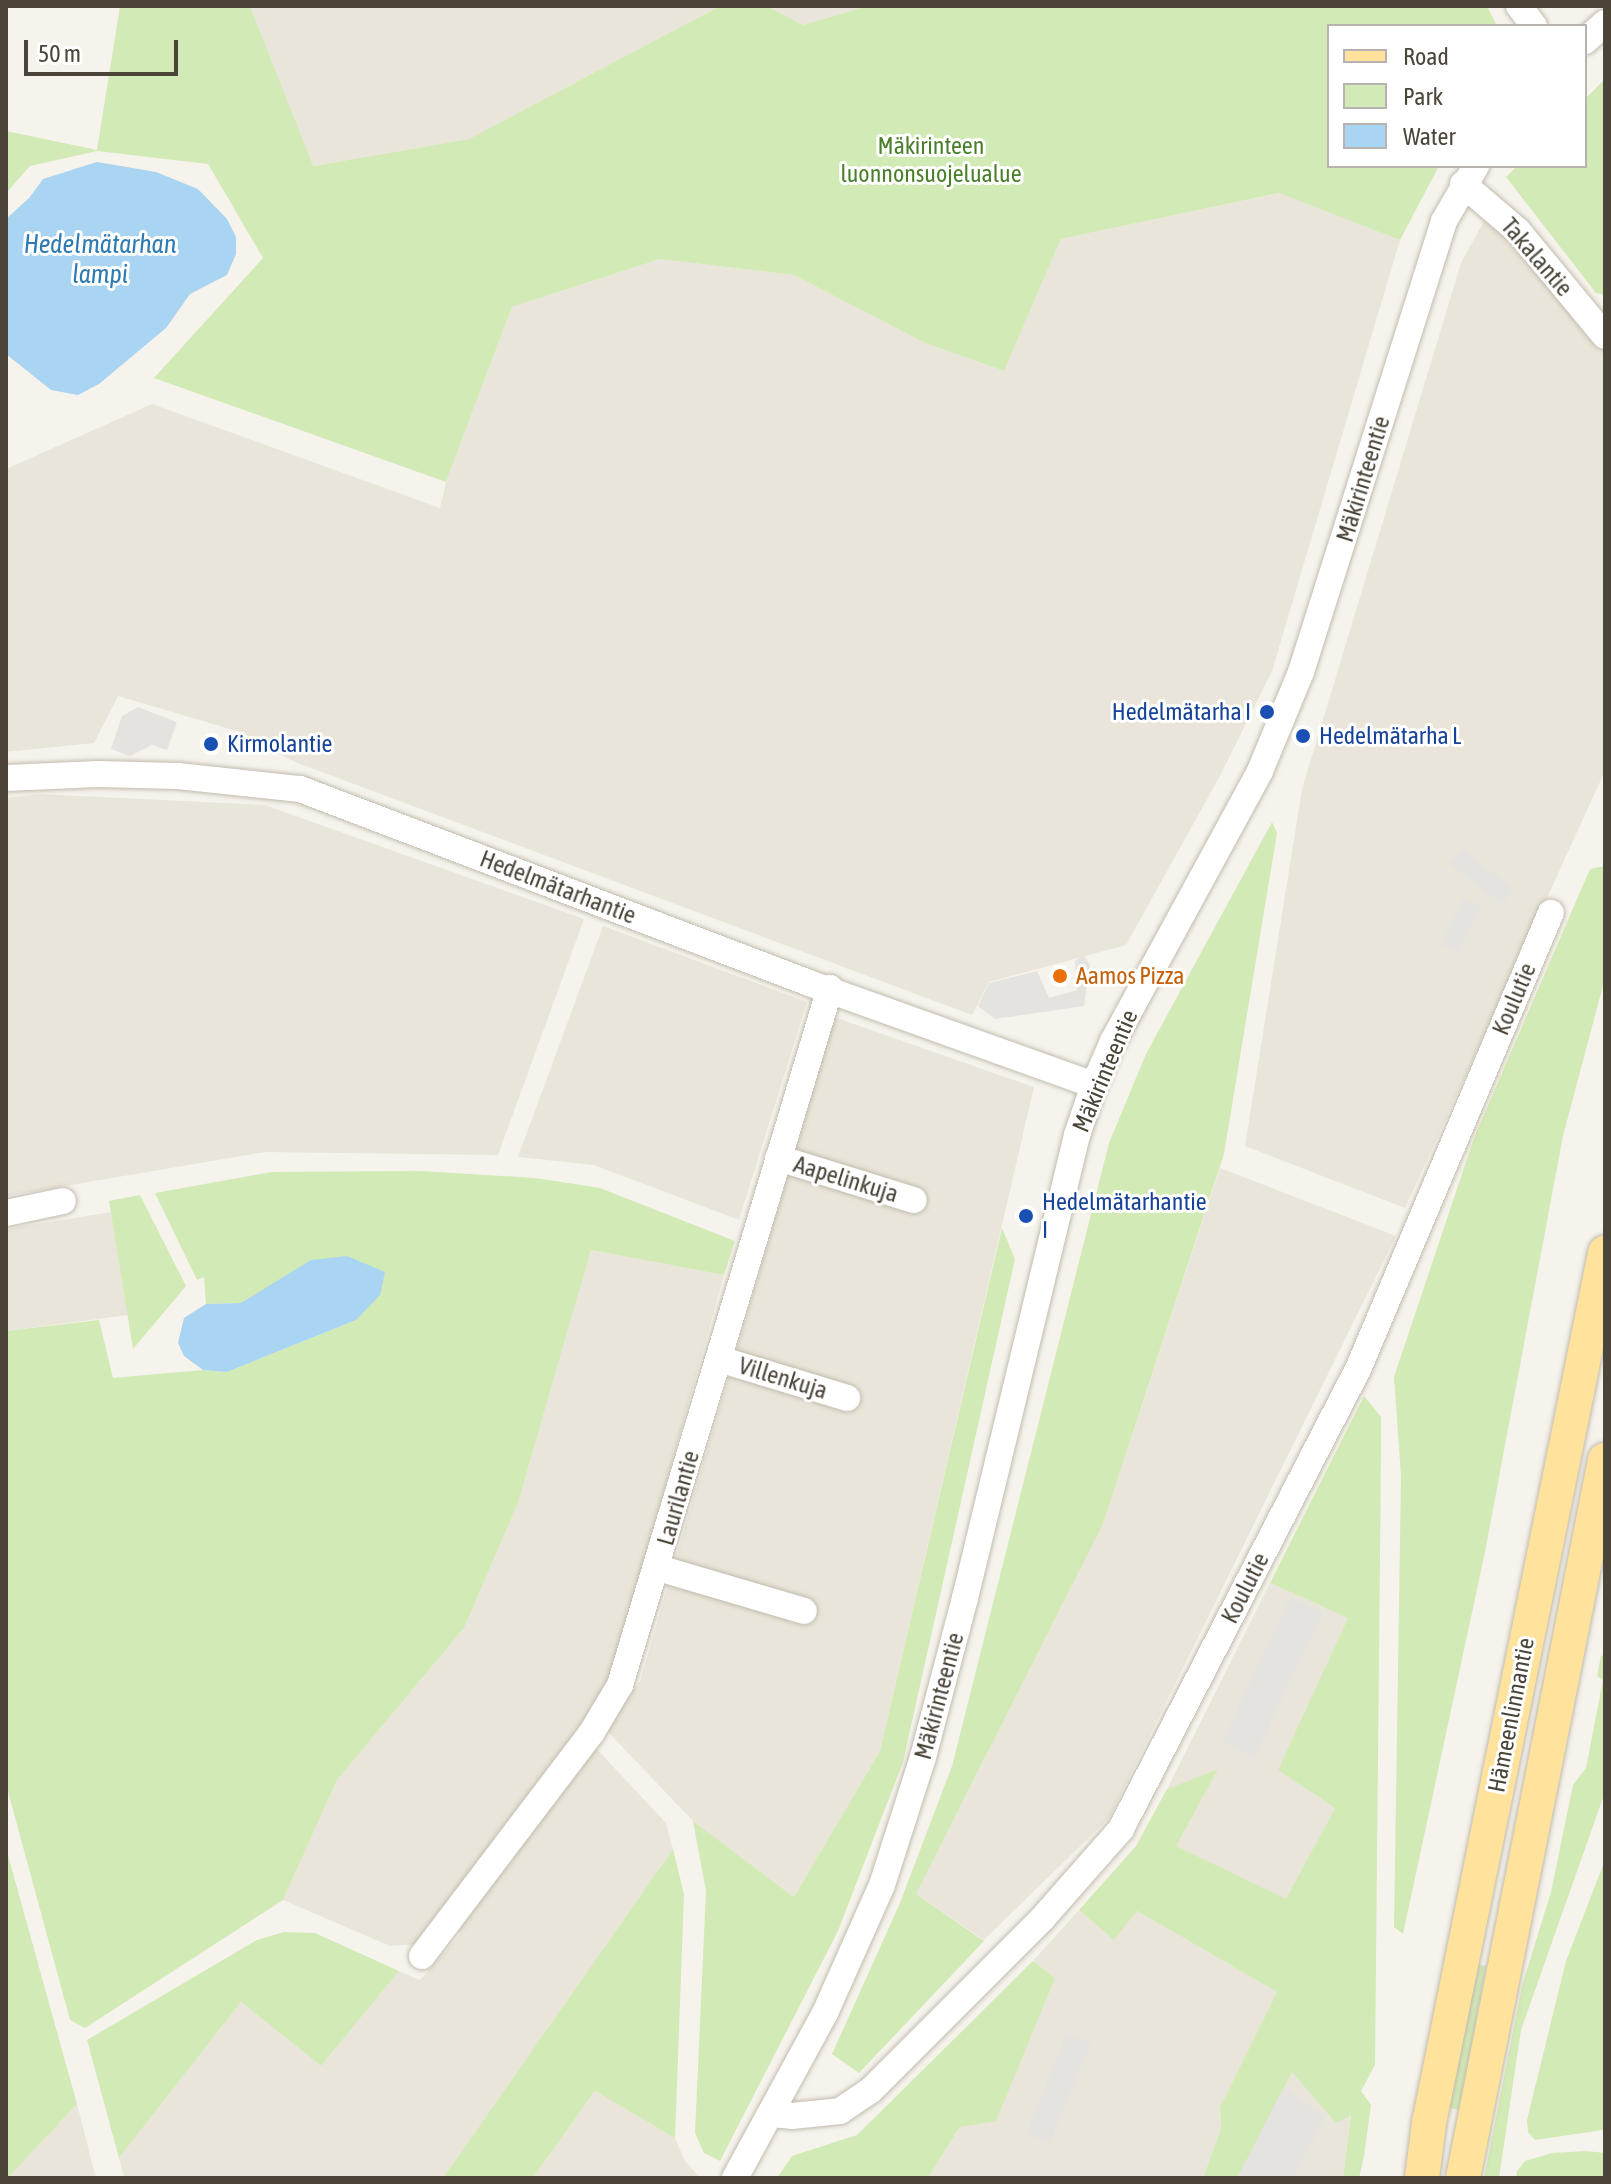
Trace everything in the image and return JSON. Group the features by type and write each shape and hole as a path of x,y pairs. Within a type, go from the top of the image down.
{"main road":[{"name":"Hämeenlinnantie","path":"1422,2178 1432,2107 1605,1253"},
{"name":"Hämeenlinnantie","path":"1463,2178 1605,1460"}],"street":[{"path":"1519,6 1532,24"},
{"path":"1587,39 1605,23"},
{"name":"Takalantie","path":"1469,175 1605,336"},
{"name":"Mäkirinteentie","path":"735,2178 825,2013 882,1885 965,1598 1077,1135 1094,1085 1113,1041 1260,771 1301,672 1444,221 1469,175"},
{"name":"Hedelmätarhantie","path":"6,778 98,774 178,776 300,789 1094,1085"},
{"name":"Koulutie","path":"770,2114 792,2116 840,2111 871,2090 1042,1919 1121,1829 1363,1358 1551,913"},
{"name":"Laurilantie","path":"422,1956 610,1707 632,1656 830,988"},
{"name":"Aapelinkuja","path":"778,1158 914,1200"},
{"path":"6,1213 63,1201"},
{"name":"Villenkuja","path":"719,1359 847,1398"},
{"path":"658,1568 804,1611"}],"shaded area":[{"path":"250,6 720,6 469,139 312,166"},
{"path":"767,6 868,6 803,25"},
{"path":"1280,193 1400,240 1272,671 1221,774 1126,945 989,982 972,1015 295,762 240,732 118,696 94,743 6,752 6,469 152,404 440,508 446,482 512,307 660,259 794,275 925,343 1004,371 1061,239"},
{"path":"1484,221 1511,240 1605,346 1605,771 1405,1208 1245,1146 1302,789 1461,263"},
{"path":"138,707 177,722 167,750 152,745 130,756 111,749 122,716"},
{"path":"38,794 265,805 584,919 498,1155 265,1152 6,1196 6,798"},
{"path":"1462,849 1513,889 1502,904 1450,864"},
{"path":"1463,898 1481,907 1459,952 1441,944"},
{"path":"603,926 807,1002 739,1220 594,1165 518,1157"},
{"path":"1083,955 1090,965 1084,1006 995,1019 978,1006 989,983 1037,971 1049,998 1077,990 1075,961"},
{"path":"834,1017 1034,1087 880,1751 794,1897 693,1821 607,1731 640,1681"},
{"path":"1220,1168 1396,1236 1109,1818 984,1940 916,1894 1103,1524"},
{"path":"111,1212 128,1315 6,1331 6,1229"},
{"path":"591,1250 724,1275 616,1664 595,1710 417,1944 390,1946 283,1900 337,1780 464,1628 518,1503"},
{"path":"1270,1583 1348,1618 1279,1770 1335,1808 1286,1900 1175,1846 1217,1770 1167,1789"},
{"path":"1290,1597 1323,1612 1254,1758 1222,1742"},
{"path":"593,1745 666,1823 673,1849 443,2178 124,2178 119,2158 241,2002 321,2066 399,1971 420,1980 460,1935 457,1919"},
{"path":"1079,1910 1114,1939 1137,1911 1277,1992 1220,2107 1221,2128 1203,2178 928,2178 1055,1978 1033,1961"},
{"path":"1067,2033 1091,2043 1050,2143 1026,2134"},
{"path":"1292,2071 1336,2123 1351,2114 1343,2178 1239,2178"},
{"path":"1284,2087 1325,2117 1293,2178 1237,2178"},
{"path":"595,2091 675,2138 685,2161 700,2178 533,2178"},
{"path":"77,2104 96,2178 8,2178"}],"green space":[{"name":"Mäkirinteen luonnonsuojelualue","path":"120,6 250,6 313,166 469,139 720,6 767,6 803,25 868,6 1487,6 1496,24 1327,24 1327,168 1438,168 1400,240 1279,193 1061,239 1004,371 925,343 794,275 660,259 512,307 446,482 154,378 263,258 208,164 97,151 30,166 6,193 6,131 97,150"},
{"path":"1605,79 1605,295 1596,293 1506,177 1515,168 1587,168 1587,97"},
{"path":"1272,822 1277,833 1224,1154 1103,1524 916,1894 984,1941 859,2073 832,2054 900,1903 952,1766 1109,1143 1146,1054"},
{"path":"1605,866 1605,978 1563,1136 1485,1552 1403,1934 1394,1927 1401,1476 1394,1377 1474,1138 1590,869"},
{"path":"420,1171 535,1178 600,1188 735,1241 724,1275 591,1250 518,1503 464,1628 337,1780 283,1900 85,2028 70,2020 6,1784 6,1331 99,1320 113,1378 203,1370 227,1372 356,1320 241,1303 206,1304 204,1277 197,1280 155,1193 272,1172"},
{"path":"140,1195 186,1286 133,1349 109,1201"},
{"path":"1002,1228 1015,1259 903,1762 838,1931 720,2161 704,2153 695,2133 706,1891 693,1821 794,1897 880,1751"},
{"path":"1364,1396 1381,1417 1381,1452 1375,2065 1361,2091 1371,2105 1364,2156 1359,2178 1343,2178 1351,2115 1336,2123 1292,2072 1239,2178 1203,2178 1221,2128 1220,2107 1277,1992 1137,1911 1114,1940 1079,1910 1136,1846 1167,1789 1218,1769 1176,1846 1286,1899 1335,1808 1278,1770 1348,1618 1270,1583"},
{"path":"1605,1654 1605,1792 1521,2030 1499,2178 1484,2178 1522,1986 1551,1892 1573,1785 1586,1768 1603,1680 1597,1676 1601,1656"},
{"path":"6,1848 77,2104 8,2178 6,2178"},
{"path":"673,1849 684,1894 675,2138 595,2091 533,2178 443,2178"},
{"path":"1605,1860 1603,2130 1535,2140 1528,2132 1527,2120 1566,1961"},
{"path":"284,1932 315,1933 399,1971 321,2066 241,2002 119,2158 87,2040 257,1940"},
{"path":"1033,1961 1055,1978 996,2121 960,2127 928,2178 777,2178 792,2156 857,2135"},
{"path":"1476,1964 1486,1966 1460,2110 1448,2108"},
{"path":"1552,2153 1605,2153 1605,2178 1516,2178 1525,2161"}],"water":[{"name":"Hedelmätarhan lampi","path":"97,162 156,172 198,189 227,219 236,237 236,254 227,275 190,294 166,328 99,384 78,395 51,390 6,354 6,219 29,198 43,179"},
{"path":"347,1256 385,1272 380,1295 356,1320 227,1372 203,1370 184,1356 178,1343 184,1318 206,1304 241,1303 311,1260"}],"place":[{"name":"Hedelmätarha I","path":"1267,712"},
{"name":"Hedelmätarha L","path":"1303,736"},
{"name":"Kirmolantie","path":"211,744"},
{"name":"Aamos Pizza","path":"1060,976"},
{"name":"Hedelmätarhantie I","path":"1026,1216"}]}
